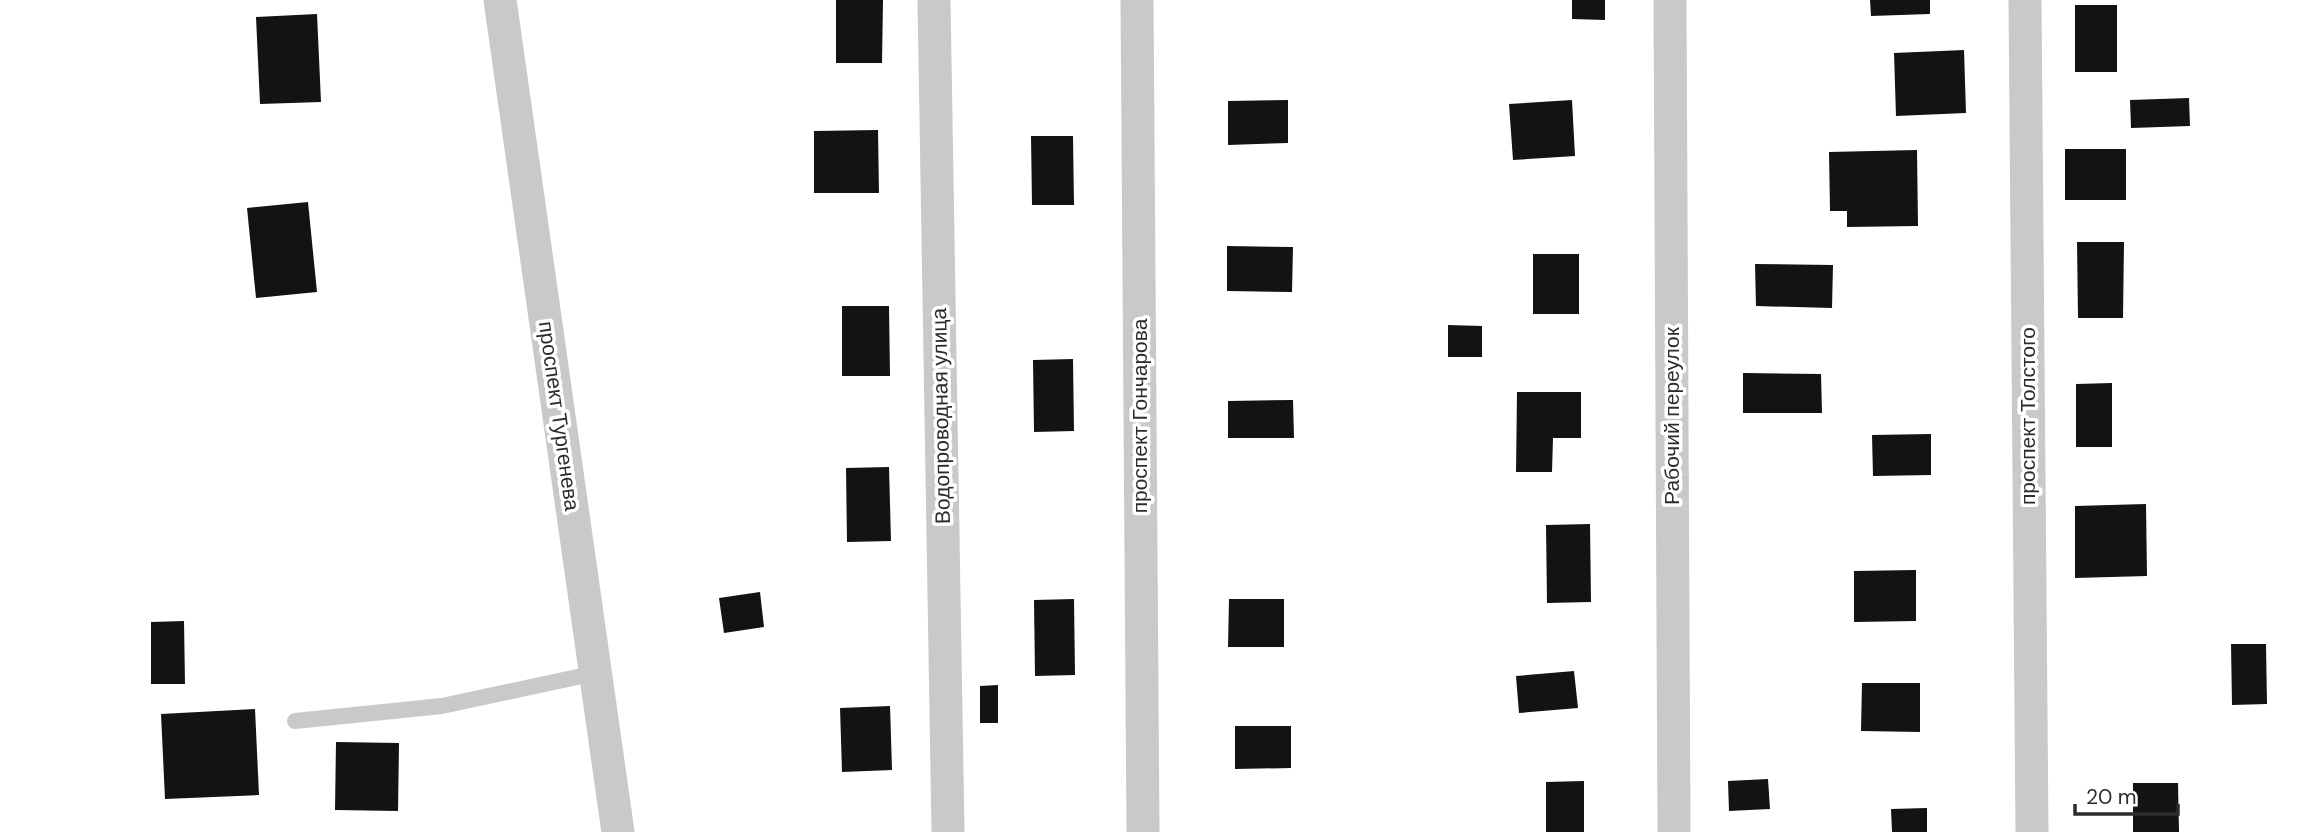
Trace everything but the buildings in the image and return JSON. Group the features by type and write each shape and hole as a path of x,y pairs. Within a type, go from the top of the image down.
{"street":[{"name":"проспект Тургенева","path":"500,0 618,832"},
{"name":"Водопроводная улица","path":"934,0 948,832"},
{"name":"проспект Гончарова","path":"1137,0 1143,832"},
{"name":"Рабочий переулок","path":"1670,0 1674,832"},
{"name":"проспект Толстого","path":"2025,0 2032,832"}],"lane":[{"path":"295,720 442,706 596,673"}]}
